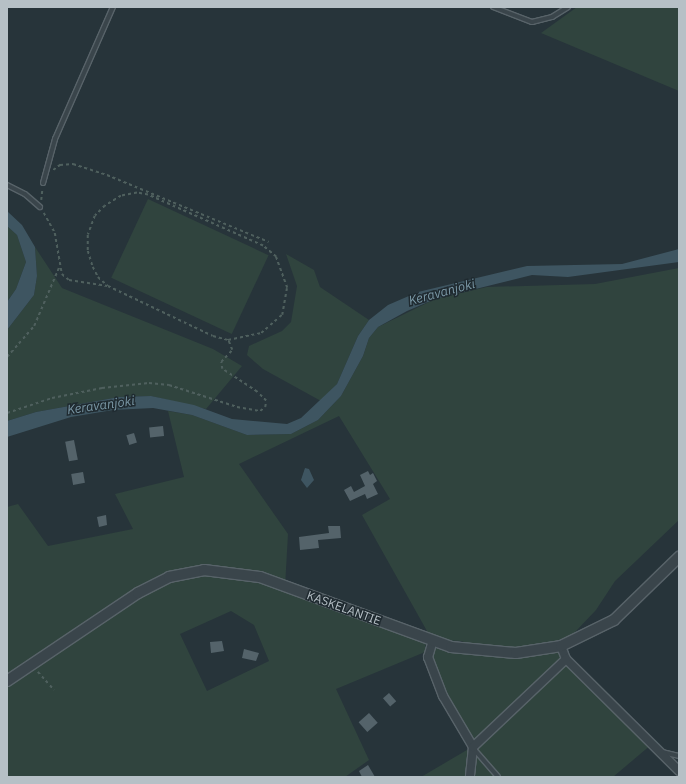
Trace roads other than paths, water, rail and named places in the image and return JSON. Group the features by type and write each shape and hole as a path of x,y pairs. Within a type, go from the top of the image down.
{"street":[{"name":"KASKELANTIE","path":"7,681 33,666 138,593 169,577 204,570 260,577 451,646 516,653 561,646 614,620 679,557"},
{"path":"432,640 428,657 443,696 473,747 470,777"},
{"path":"561,646 566,659 679,771"},
{"path":"473,747 566,659"}],"lane":[{"path":"42,183 55,139 113,7"},
{"path":"493,7 532,22 552,17 568,7"},
{"path":"7,184 25,194 40,207"},
{"path":"473,747 498,777"},
{"path":"660,752 679,756"}],"water":[{"path":"7,211 22,225 35,247 37,276 34,295 7,330 7,302 16,289 26,262 17,235 7,226"},
{"name":"Keravanjoki","path":"679,249 679,262 568,277 532,275 435,299 407,311 378,327 369,338 363,356 341,396 318,420 291,434 247,435 192,415 153,408 113,410 71,417 7,437 7,421 36,412 119,397 151,396 194,405 232,419 287,424 301,418 337,384 358,336 369,320 388,305 418,292 527,266 622,264"},
{"path":"305,468 309,469 314,480 307,488 301,480"}]}
